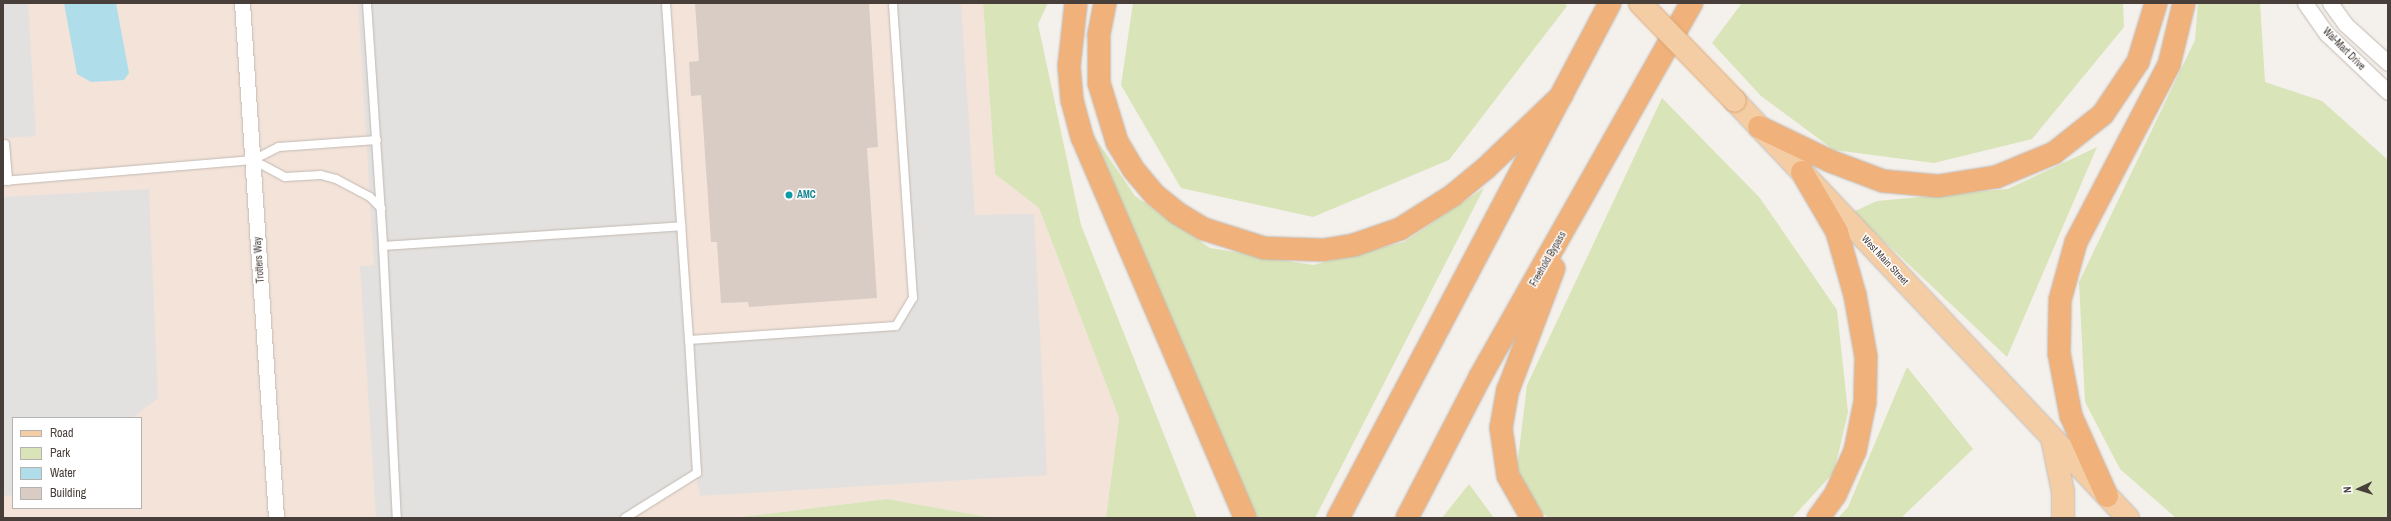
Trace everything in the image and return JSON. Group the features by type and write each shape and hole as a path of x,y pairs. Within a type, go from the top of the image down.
{"highway":[{"path":"1076,3 1069,66 1072,100 1082,137 1245,518"},
{"path":"1105,3 1099,35 1099,83 1117,142 1133,169 1155,195 1177,213 1204,229 1264,248 1323,250 1354,245 1400,229 1440,205 1486,168 1562,95"},
{"path":"1338,518 1610,3"},
{"name":"Freehold Bypass","path":"1407,518 1480,377 1574,214 1692,3"},
{"path":"1759,127 1830,161 1884,181 1938,186 1996,177 2054,153 2103,114 2138,62 2156,3"},
{"path":"2107,496 2070,416 2059,353 2060,300 2076,242 2169,65 2184,3"},
{"path":"1802,172 1837,232 1855,295 1866,357 1865,402 1855,452 1835,495 1818,518"},
{"path":"1532,518 1521,503 1504,462 1504,407 1574,214"}],"main road":[{"name":"West Main Street","path":"1640,3 1735,101 2128,518"},
{"path":"2052,438 2063,492 2063,518"}],"street":[{"name":"Trotters Way","path":"242,3 276,518"},
{"name":"Wal-Mart Drive","path":"2305,3 2327,34 2388,92"},
{"name":"Wal-Mart Drive","path":"2330,3 2345,24 2388,63"}],"lane":[{"path":"367,3 381,208 397,518"},
{"path":"625,518 697,473 666,3"},
{"path":"689,340 896,326 913,298 893,3"},
{"path":"5,144 5,181 253,160 279,147 377,140"},
{"path":"253,160 285,177 321,175 336,179 370,196 381,208"},
{"path":"383,246 681,226"}],"shaded area":[{"path":"3,3 983,3 995,174 1039,208 1119,418 1106,518 993,518 887,499 733,518 3,518"},
{"path":"3,3 28,3 36,136 3,138"},
{"path":"358,3 666,3 689,340 897,325 913,298 893,3 961,3 975,215 1034,214 1047,475 700,496 696,474 634,518 376,518 360,266 374,265"},
{"path":"149,189 158,398 133,417 12,417 12,495 3,496 3,197"}],"green space":[{"path":"983,3 1048,3 1038,24 1081,225 1197,518 1106,518 1119,418 1039,208 995,174"},
{"path":"1133,3 1564,3 1567,6 1449,160 1313,217 1181,188 1121,85"},
{"path":"1742,3 2123,3 2124,27 2032,139 1934,163 1834,150 1761,96 1712,43"},
{"path":"2198,3 2260,3 2265,82 2322,101 2388,160 2388,518 2176,518 2120,469 2085,402 2079,282 2195,40"},
{"path":"1662,98 1760,198 1837,310 1848,412 1834,472 1792,518 1549,518 1536,508 1517,467 1527,385"},
{"path":"1096,139 1135,196 1210,248 1313,265 1404,242 1484,188 1315,518 1250,518"},
{"path":"2097,147 2007,357 1853,212 1877,201 2008,189"},
{"path":"1907,367 1973,449 1901,518 1838,518 1848,507"},
{"path":"1469,484 1494,518 1442,518"},
{"path":"887,499 993,518 733,518"}],"water":[{"path":"64,3 116,3 129,73 124,80 91,82 77,74"}],"building":[{"name":"AMC","path":"695,3 869,3 878,147 867,148 877,298 749,307 748,302 721,303 717,242 711,242 701,95 691,96 689,62 699,61"}],"place":[{"name":"AMC","path":"789,195"}]}
